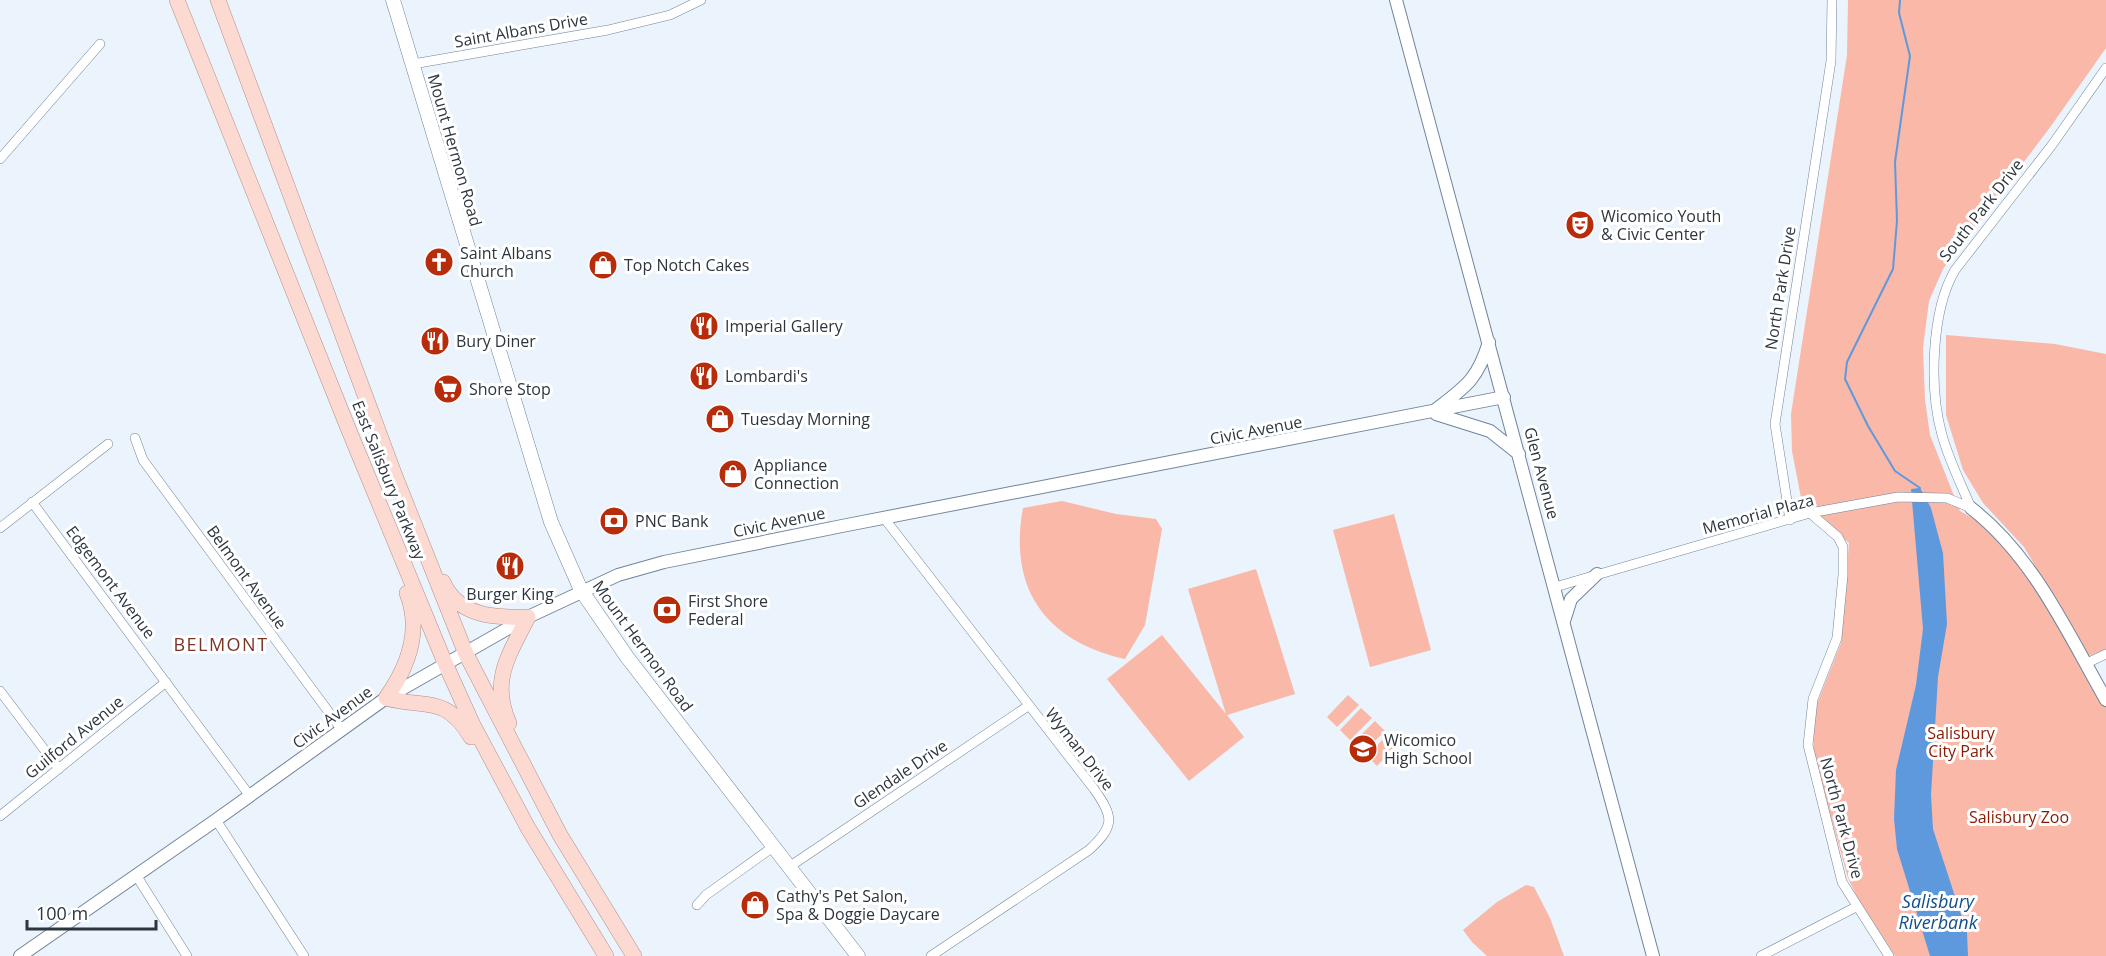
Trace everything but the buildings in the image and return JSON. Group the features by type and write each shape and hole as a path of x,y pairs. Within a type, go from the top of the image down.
{"main road":[{"name":"East Salisbury Parkway","path":"177,0 445,663 512,799 606,956"},
{"name":"Mount Hermon Road","path":"393,0 537,480 560,546 582,590 627,657 858,956"},
{"name":"East Salisbury Parkway","path":"219,2 394,476 466,654 560,835 634,956"},
{"path":"360,456 382,531 412,605 411,653 404,670 386,698 435,704 462,722 492,777 512,799"},
{"path":"394,476 415,511 446,590 478,614 499,618 528,617 506,659 502,675 502,707 553,806 560,835"}],"street":[{"name":"Saint Albans Drive","path":"413,64 608,30 670,15 701,0"},
{"name":"Glen Avenue","path":"1396,0 1520,454 1653,956"},
{"name":"North Park Drive","path":"1790,520 1775,424 1831,61 1832,0"},
{"path":"0,159 100,44"},
{"name":"South Park Drive","path":"2106,68 2052,146 1960,262 1944,291 1936,340 1939,419 1947,452 1971,508 1995,527 2020,555 2106,700"},
{"path":"1432,413 1475,377 1481,367 1489,341"},
{"name":"Civic Avenue","path":"20,956 386,698 528,617 618,575 664,562 1432,413 1504,397"},
{"path":"1432,413 1490,431 1520,454"},
{"name":"Belmont Avenue","path":"135,438 143,460 342,730"},
{"path":"0,528 108,444"},
{"name":"Memorial Plaza","path":"1555,587 1810,513 1932,496 1947,498 1971,508"},
{"name":"Edgemont Avenue","path":"32,502 250,796"},
{"name":"North Park Drive","path":"1810,513 1838,537 1843,547 1843,575 1837,638 1813,699 1808,745 1842,882 1889,956"},
{"name":"Wyman Drive","path":"884,518 1109,812 1108,828 1089,850 931,956"},
{"path":"1564,625 1571,599 1597,574"},
{"path":"2085,664 2106,654"},
{"name":"Guilford Avenue","path":"0,816 166,681"},
{"path":"0,691 59,769"},
{"name":"Glendale Drive","path":"789,867 1028,706"},
{"path":"216,820 304,956"},
{"path":"697,905 706,895 773,847"},
{"path":"136,875 187,956"},
{"path":"1761,956 1856,907"}],"green space":[{"name":"Salisbury City Park","path":"1848,0 2106,0 2106,48 2051,126 1943,269 1929,301 1923,348 1925,400 1930,435 1960,511 1985,525 2028,573 2106,707 2106,956 1895,956 1858,899 1848,878 1814,756 1813,723 1818,701 1841,643 1849,543 1802,503 1792,451 1791,414 1847,55"},
{"path":"1946,335 2055,344 2106,354 2106,649 2089,656 2024,547 1983,503 1963,470 1946,415"},
{"path":"1062,501 1116,514 1156,519 1162,529 1145,625 1125,659 1097,651 1054,625 1039,607 1028,587 1022,563 1020,537 1023,508"},
{"path":"1394,514 1431,650 1370,667 1333,530"},
{"path":"1256,569 1295,694 1227,715 1244,737 1189,781 1107,679 1162,635 1226,714 1188,589"},
{"path":"1348,695 1359,705 1337,727 1327,717"},
{"path":"1361,708 1372,718 1350,740 1340,730"},
{"path":"1375,721 1385,731 1363,753 1353,743"},
{"path":"1388,734 1398,744 1377,766 1367,756"},
{"path":"1526,885 1534,887 1550,918 1564,956 1487,956 1463,930 1497,902"}],"water":[{"name":"Salisbury Riverbank","path":"1920,488 1931,508 1943,553 1947,624 1938,677 1931,795 1933,829 1967,933 1968,956 1930,956 1897,849 1894,819 1896,770 1916,685 1923,629 1911,489"}],"waterway":[{"path":"1900,0 1899,13 1910,56 1895,162 1897,221 1893,269 1847,362 1845,379 1868,426 1895,471 1920,488"}],"place":[{"name":"Wicomico Youth & Civic Center","path":"1580,225"},
{"name":"Saint Albans Church","path":"439,262"},
{"name":"Top Notch Cakes","path":"603,265"},
{"name":"Imperial Gallery","path":"704,326"},
{"name":"Bury Diner","path":"435,341"},
{"name":"Lombardi's","path":"704,376"},
{"name":"Shore Stop","path":"448,389"},
{"name":"Tuesday Morning","path":"720,419"},
{"name":"Appliance Connection","path":"733,474"},
{"name":"PNC Bank","path":"614,521"},
{"name":"Burger King","path":"510,566"},
{"name":"First Shore Federal","path":"667,610"},
{"name":"Wicomico High School","path":"1363,749"},
{"name":"Cathy's Pet Salon, Spa & Doggie Daycare","path":"755,905"}],"district":[{"name":"BELMONT","path":"221,644"}],"park label":[{"name":"Salisbury Zoo","path":"2019,817"}]}
